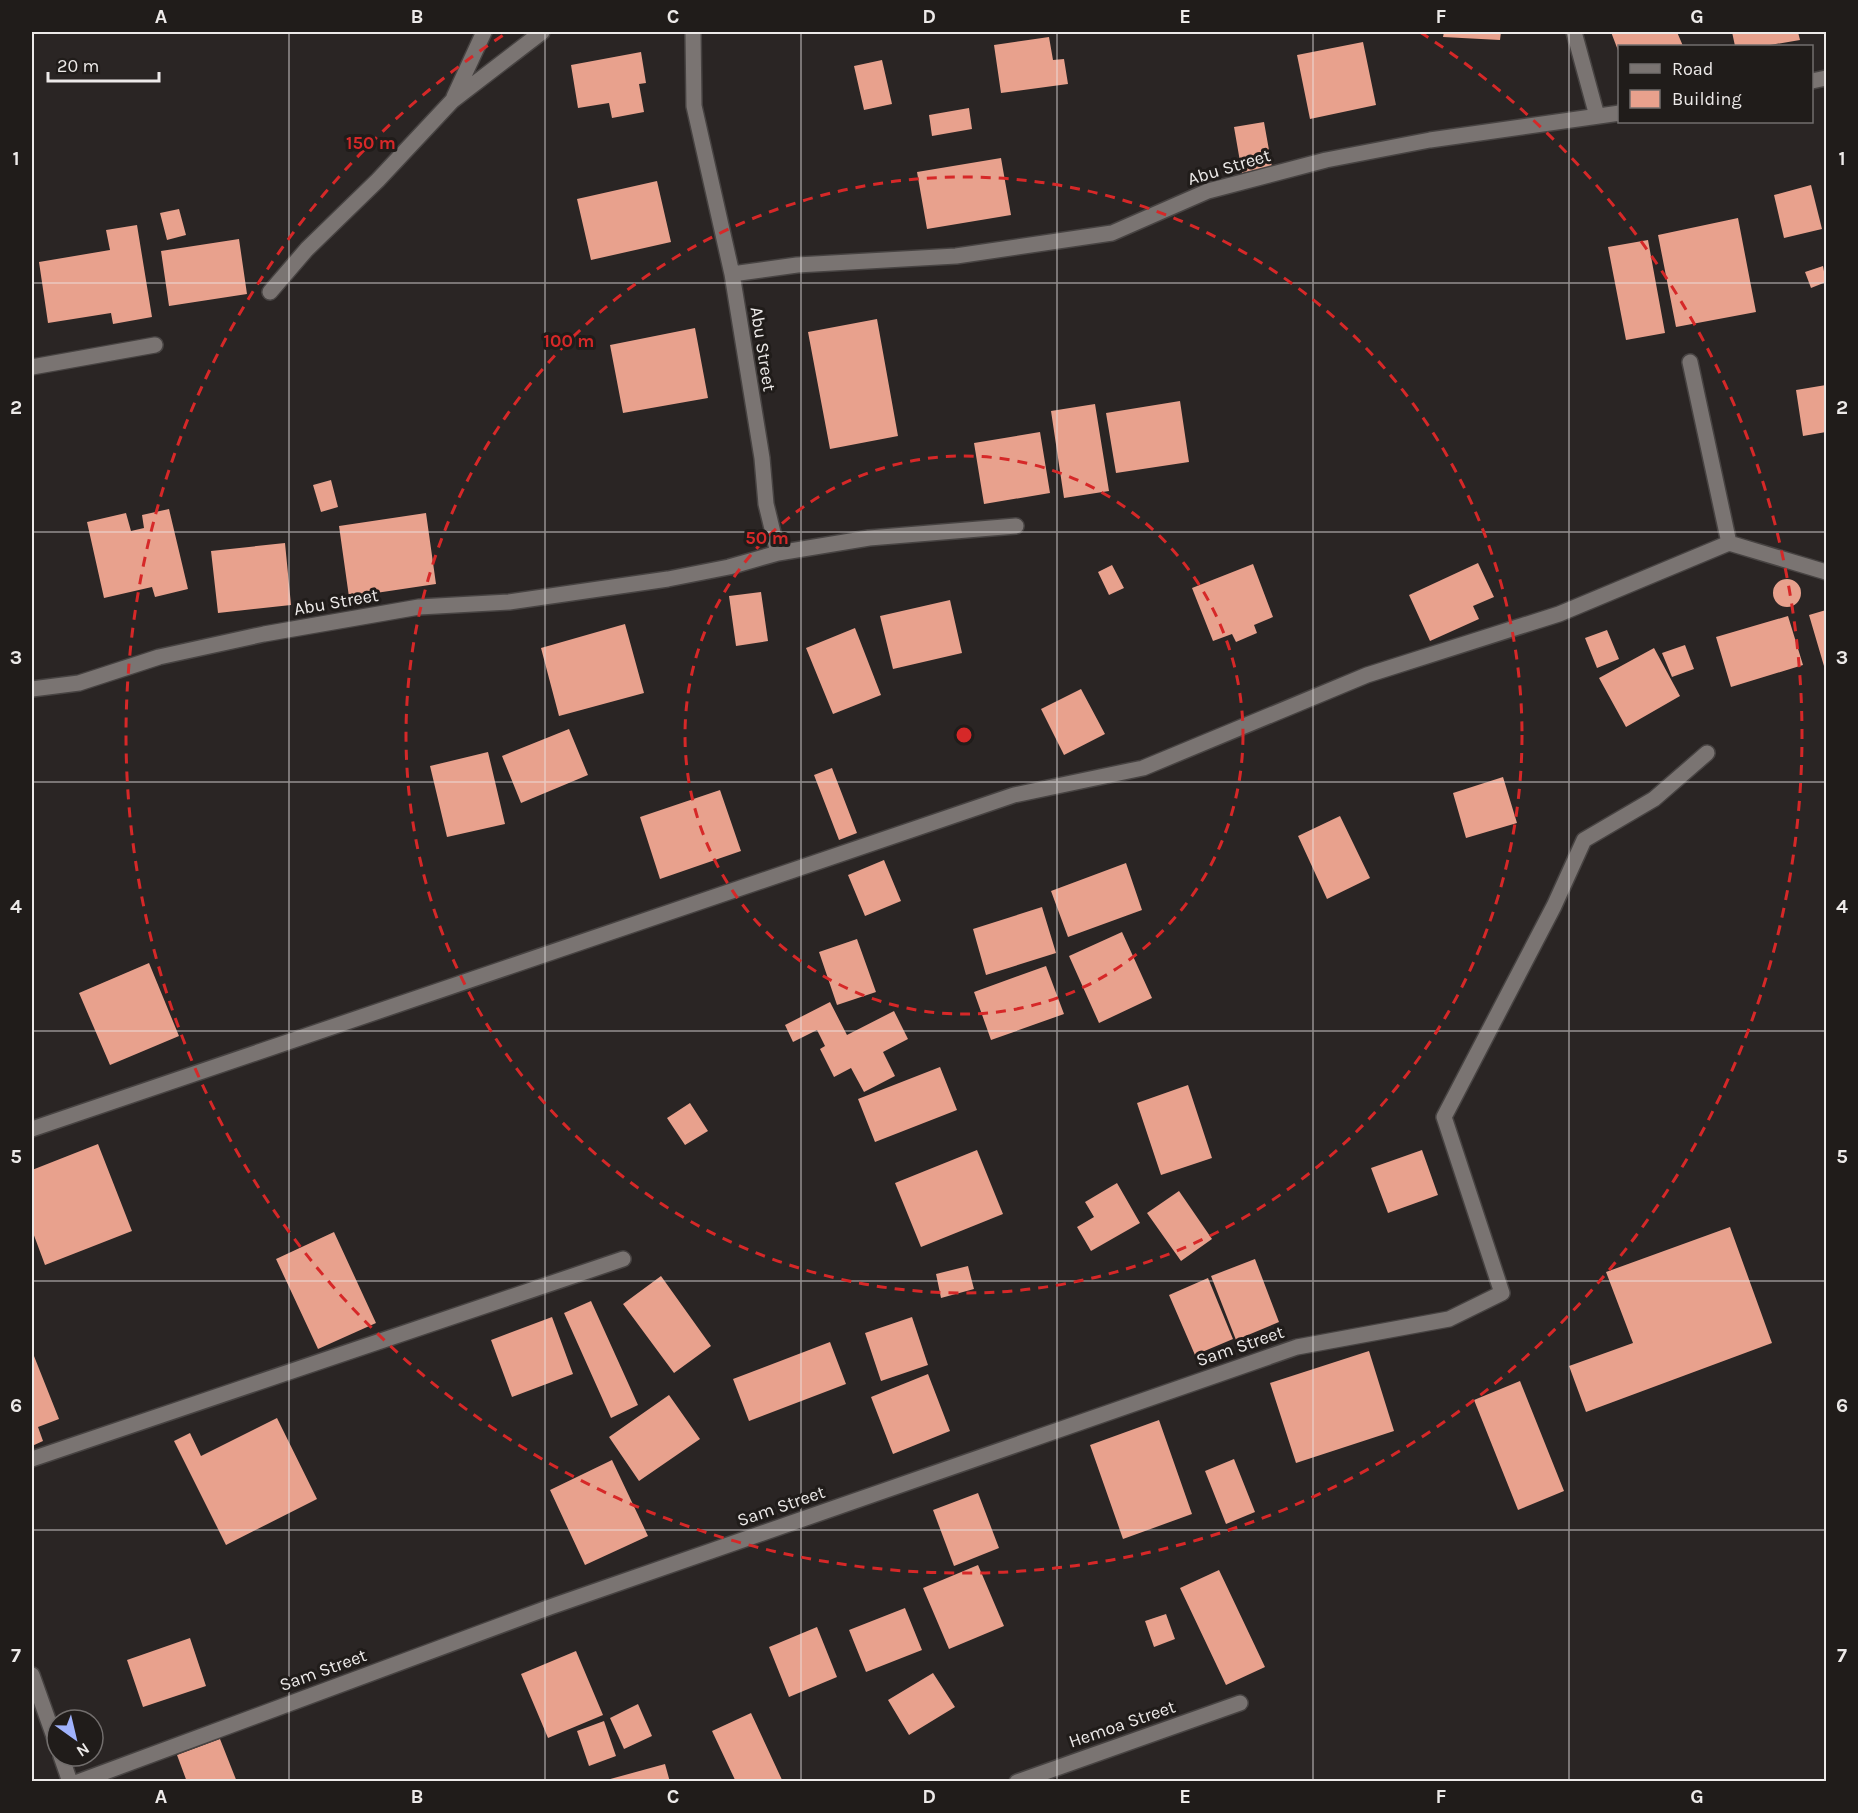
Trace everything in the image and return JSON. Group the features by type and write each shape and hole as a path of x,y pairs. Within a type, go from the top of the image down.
{"street":[{"path":"452,101 484,32"},
{"path":"270,292 306,249 378,180 452,101 542,32"},
{"path":"693,32 694,106 732,274"},
{"path":"1574,32 1597,116"},
{"name":"Abu Street","path":"32,689 78,683 159,657 264,634 419,607 509,603 668,579 729,567 778,553 766,504 762,458 732,274 797,265 956,256 1112,233 1208,191 1326,160 1430,140 1618,113"},
{"path":"32,367 155,345"},
{"path":"1690,362 1729,543"},
{"path":"778,553 869,538 1016,526"},
{"path":"32,1129 1014,795 1143,768 1367,675 1559,614 1729,543 1827,572"},
{"name":"Sam Street","path":"78,1782 550,1607 1297,1347 1449,1319 1502,1293 1444,1117 1554,906 1584,840 1653,799 1707,753"},
{"path":"32,1459 623,1259"},
{"path":"32,1675 45,1711"},
{"name":"Hemoa Street","path":"1017,1782 1240,1703"}],"building":[{"path":"1444,32 1501,32 1500,40 1443,37"},
{"path":"1611,32 1677,32 1683,45 1618,45 1618,50"},
{"path":"1732,32 1798,32 1800,40 1770,45 1735,45"},
{"path":"1049,37 1053,60 1064,59 1068,84 1001,93 994,45"},
{"path":"1363,42 1376,105 1310,119 1297,55"},
{"path":"641,52 646,83 639,84 644,112 612,118 609,103 578,108 571,65"},
{"path":"882,60 892,104 864,110 854,66"},
{"path":"969,108 972,129 932,136 929,115"},
{"path":"1264,122 1272,167 1242,173 1234,127"},
{"path":"1001,158 1011,215 927,229 917,172"},
{"path":"657,181 671,242 591,260 577,199"},
{"path":"1811,185 1822,229 1784,238 1774,195"},
{"path":"179,209 186,235 167,240 160,213"},
{"path":"1738,218 1756,312 1676,327 1658,235"},
{"path":"137,225 152,317 113,324 111,313 48,323 39,262 110,250 106,230"},
{"path":"239,239 247,294 169,306 161,251"},
{"path":"1648,240 1665,333 1626,340 1608,247"},
{"path":"1823,266 1826,282 1811,288 1805,272"},
{"path":"877,319 898,436 830,449 808,332"},
{"path":"695,328 708,398 623,413 610,345"},
{"path":"1826,385 1826,432 1803,436 1796,390"},
{"path":"1180,401 1189,462 1116,473 1106,413"},
{"path":"1095,404 1109,491 1064,498 1051,411"},
{"path":"1040,432 1050,493 984,504 974,443"},
{"path":"331,480 338,507 321,512 313,485"},
{"path":"169,509 188,589 155,597 152,587 104,598 87,522 126,513 131,531 144,528 142,515"},
{"path":"426,513 436,584 349,597 339,526"},
{"path":"285,543 291,605 218,613 211,551"},
{"path":"1478,563 1494,597 1473,606 1479,619 1430,641 1409,595"},
{"path":"1253,564 1273,617 1254,625 1257,633 1236,642 1232,634 1213,641 1192,588"},
{"path":"1112,565 1124,588 1109,595 1098,572"},
{"path":"1787,579 1797,583 1801,593 1797,603 1787,607 1777,603 1773,593 1777,583"},
{"path":"761,592 768,641 736,646 729,596"},
{"path":"950,600 962,653 893,669 880,616"},
{"path":"1826,610 1826,665 1824,666 1809,615"},
{"path":"1788,616 1803,665 1731,687 1716,637"},
{"path":"625,624 644,693 559,716 541,648"},
{"path":"855,628 881,695 833,714 806,648"},
{"path":"1607,630 1619,659 1597,668 1585,638"},
{"path":"1685,645 1694,669 1672,677 1662,653"},
{"path":"1654,648 1680,696 1626,727 1599,678"},
{"path":"1081,689 1105,734 1064,755 1041,709"},
{"path":"569,729 588,775 521,803 502,756"},
{"path":"488,752 505,824 447,837 430,766"},
{"path":"832,768 857,833 839,840 814,775"},
{"path":"1503,777 1517,823 1466,838 1453,793"},
{"path":"720,790 741,851 660,879 640,817"},
{"path":"1340,816 1370,878 1327,899 1298,836"},
{"path":"884,860 901,901 865,916 848,875"},
{"path":"1126,863 1142,910 1068,937 1051,891"},
{"path":"1042,907 1056,953 986,975 973,929"},
{"path":"1122,932 1152,998 1099,1023 1069,956"},
{"path":"857,939 876,992 837,1005 819,952"},
{"path":"149,963 179,1036 110,1065 79,993"},
{"path":"1046,966 1064,1014 991,1040 974,992"},
{"path":"830,1002 847,1035 894,1011 908,1039 883,1052 895,1076 864,1092 851,1068 834,1077 820,1049 825,1046 817,1030 793,1042 785,1025"},
{"path":"940,1067 957,1110 875,1142 858,1099"},
{"path":"1188,1085 1212,1158 1161,1175 1137,1103"},
{"path":"690,1103 708,1131 685,1145 667,1118"},
{"path":"98,1144 132,1231 45,1265 32,1230 32,1170"},
{"path":"977,1150 1003,1214 921,1247 895,1183"},
{"path":"1422,1150 1438,1195 1388,1213 1371,1168"},
{"path":"1117,1183 1140,1223 1091,1251 1077,1227 1094,1217 1085,1202"},
{"path":"1179,1191 1212,1239 1181,1261 1147,1213"},
{"path":"1730,1227 1772,1343 1586,1412 1569,1366 1633,1343 1606,1272"},
{"path":"334,1232 376,1323 318,1349 276,1259"},
{"path":"1255,1259 1279,1322 1236,1340 1211,1276"},
{"path":"968,1266 974,1289 941,1298 936,1274"},
{"path":"661,1276 711,1346 674,1373 623,1304"},
{"path":"1208,1278 1233,1339 1195,1355 1169,1295"},
{"path":"591,1301 638,1405 611,1418 564,1313"},
{"path":"552,1317 573,1374 512,1397 491,1340"},
{"path":"912,1317 928,1365 881,1381 865,1333"},
{"path":"830,1342 846,1384 749,1421 733,1379"},
{"path":"32,1351 59,1419 38,1427 43,1441 32,1446"},
{"path":"1369,1351 1394,1431 1296,1463 1270,1383"},
{"path":"928,1374 950,1431 893,1454 871,1397"},
{"path":"1520,1381 1564,1491 1518,1510 1474,1400"},
{"path":"669,1395 700,1439 639,1481 609,1437"},
{"path":"277,1418 317,1499 226,1545 174,1441 190,1433 201,1456"},
{"path":"1159,1420 1192,1514 1123,1539 1090,1445"},
{"path":"1234,1459 1255,1512 1226,1524 1205,1471"},
{"path":"612,1460 648,1536 585,1565 550,1490"},
{"path":"978,1493 999,1548 954,1566 933,1510"},
{"path":"978,1565 1004,1626 949,1649 923,1588"},
{"path":"1219,1570 1265,1667 1226,1685 1180,1588"},
{"path":"905,1608 922,1650 866,1672 849,1630"},
{"path":"1166,1614 1175,1639 1154,1647 1145,1621"},
{"path":"817,1627 837,1677 789,1697 769,1647"},
{"path":"190,1638 206,1686 143,1707 127,1660"},
{"path":"576,1651 603,1715 548,1738 521,1674"},
{"path":"933,1673 955,1707 909,1735 888,1700"},
{"path":"638,1704 652,1736 624,1749 610,1718"},
{"path":"751,1713 783,1782 736,1782 712,1731"},
{"path":"604,1721 616,1756 589,1766 577,1731"},
{"path":"220,1739 237,1782 187,1782 177,1755"},
{"path":"665,1764 670,1782 603,1782 603,1781"}]}
